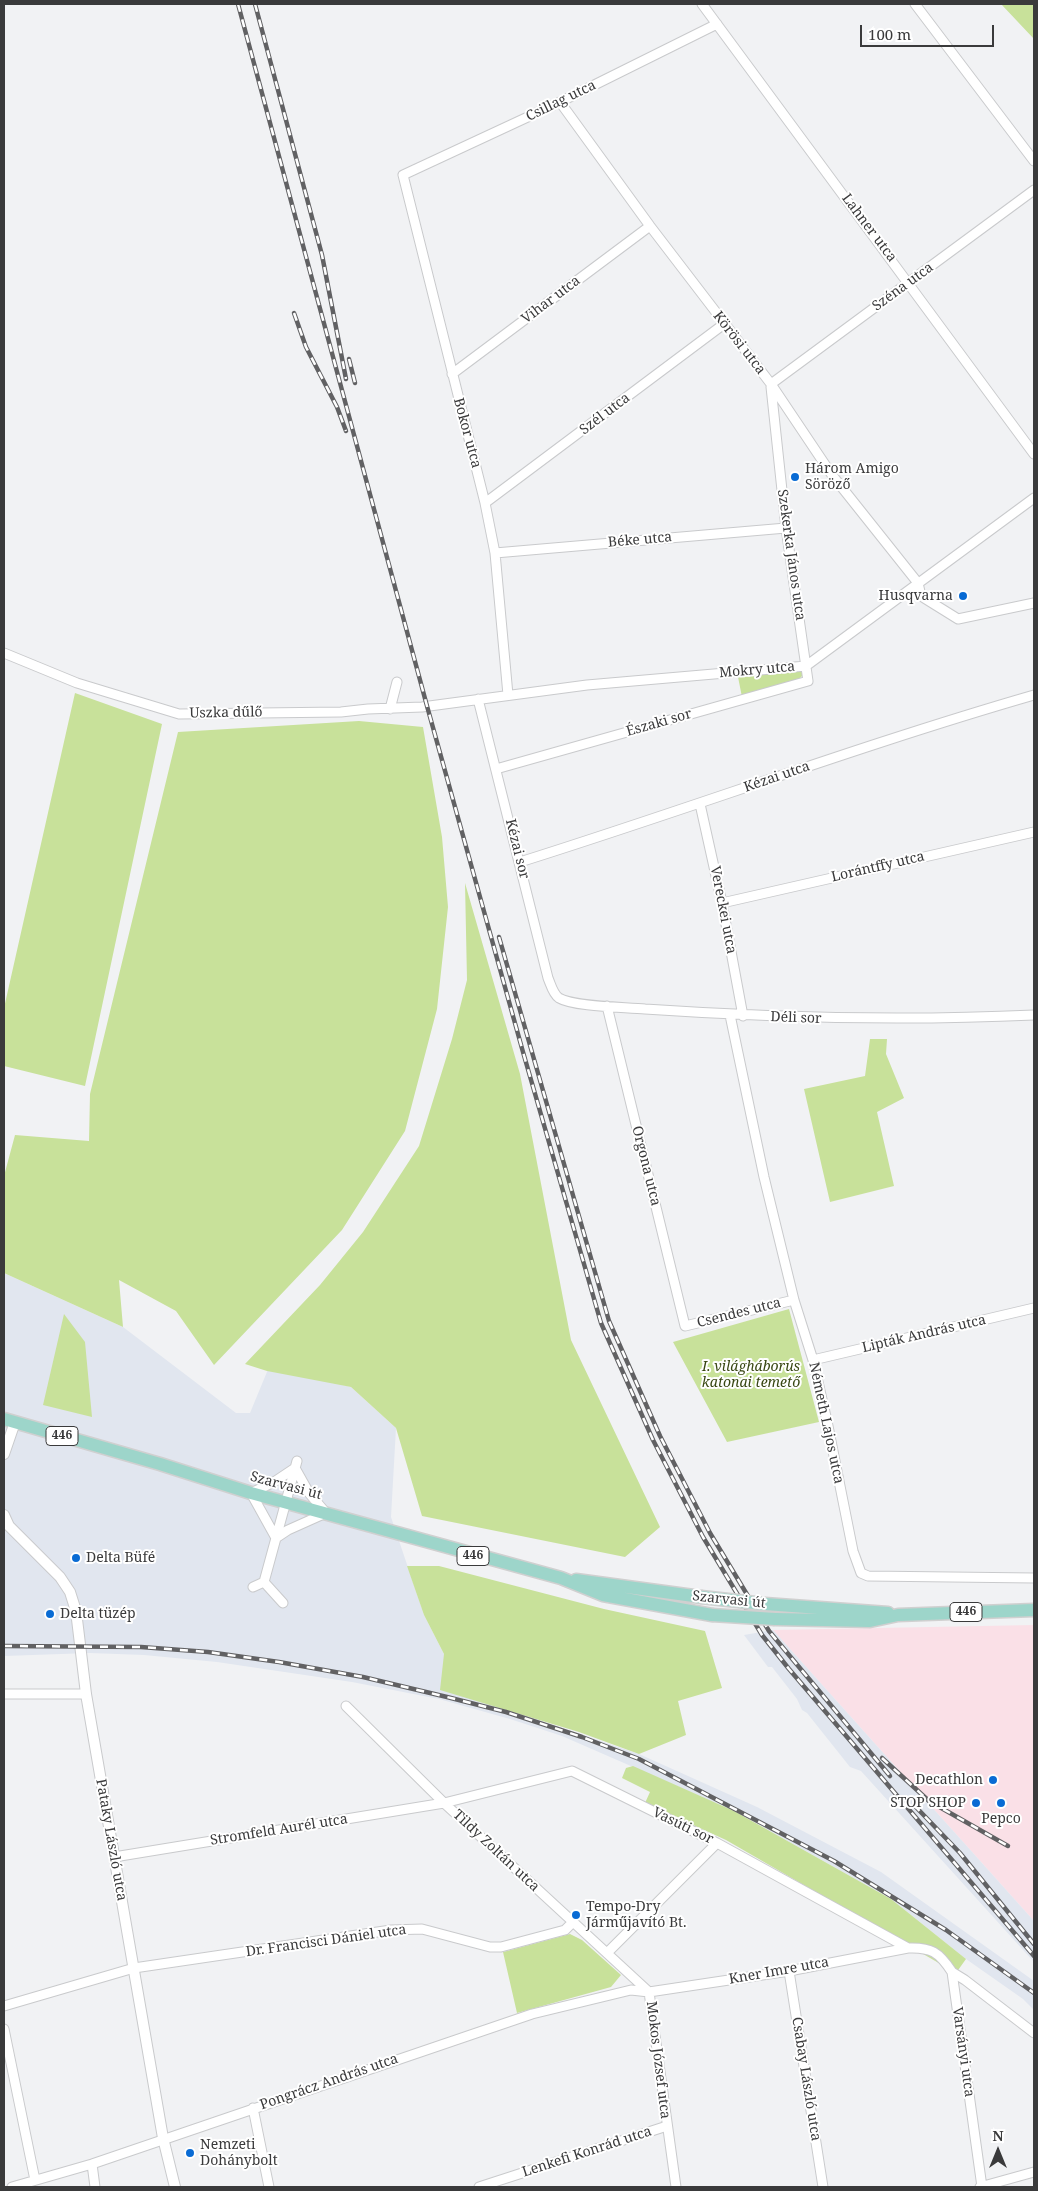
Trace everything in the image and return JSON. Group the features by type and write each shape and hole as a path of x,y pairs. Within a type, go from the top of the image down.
{"main road":[{"name":"Szarvasi út","path":"10,1421 160,1464 285,1503 561,1578 603,1595 712,1615 775,1619 870,1621 898,1615 1034,1610"},
{"name":"Szarvasi út","path":"561,1578 701,1597 765,1604 869,1610 898,1615"}],"street":[{"name":"Lahner utca","path":"702,4 1034,454"},
{"path":"915,4 1034,161"},
{"name":"Csillag utca","path":"404,175 560,102 717,24"},
{"name":"Körösi utca","path":"560,102 650,226 771,384 832,475 918,583"},
{"name":"Bokor utca","path":"404,175 485,503 494,553 508,695"},
{"name":"Széna utca","path":"771,384 1034,190"},
{"name":"Vihar utca","path":"452,374 650,226"},
{"name":"Szél utca","path":"485,503 724,324"},
{"name":"Szekerka János utca","path":"771,384 786,528 806,666"},
{"name":"Mokry utca","path":"427,706 587,685 806,666 1034,498"},
{"name":"Béke utca","path":"494,553 786,528"},
{"path":"918,583 921,596 958,619 1034,603"},
{"name":"Uszka dűlő","path":"4,653 78,683 179,714 341,712 427,706"},
{"name":"Északi sor","path":"496,769 808,681 806,666"},
{"path":"390,709 397,682"},
{"name":"Kézai utca","path":"520,862 700,804 848,752 1034,695"},
{"name":"Kézai sor","path":"478,699 548,978 558,997"},
{"name":"Vereckei utca","path":"700,804 722,903 743,1016"},
{"name":"Lorántffy utca","path":"722,903 1034,832"},
{"name":"Déli sor","path":"558,997 569,1001 607,1006 743,1016 844,1019 1034,1015"},
{"name":"Orgona utca","path":"607,1006 685,1326"},
{"name":"Németh Lajos utca","path":"730,1015 764,1177 794,1300 813,1360 853,1551 861,1573 868,1576 1034,1578"},
{"name":"Csendes utca","path":"685,1326 794,1300"},
{"name":"Lipták András utca","path":"813,1360 1034,1308"},
{"path":"4,1454 10,1421"},
{"path":"276,1538 251,1493 274,1482 296,1464"},
{"path":"264,1582 296,1464"},
{"path":"276,1538 288,1530 326,1513 309,1493 296,1464"},
{"name":"Pataky László utca","path":"4,1515 6,1526 60,1577 70,1592 76,1611 86,1694 114,1857 163,2138 176,2187"},
{"path":"253,1587 264,1582"},
{"path":"264,1582 283,1603"},
{"path":"4,1694 86,1694"},
{"name":"Tildy Zoltán utca","path":"346,1706 444,1803 649,1992"},
{"name":"Vasúti sor","path":"444,1803 572,1772 717,1843 908,1948"},
{"name":"Stromfeld Aurél utca","path":"114,1857 444,1803"},
{"path":"606,1953 717,1843"},
{"name":"Dr. Francisci Dániel utca","path":"4,2006 134,1968 408,1928 422,1929 481,1945 501,1947 565,1930 572,1923"},
{"path":"908,1948 924,1948 935,1953 946,1963 952,1972 1034,2033"},
{"name":"Kner Imre utca","path":"649,1992 789,1971 908,1948"},
{"name":"Csabay László utca","path":"789,1971 823,2187"},
{"name":"Varsányi utca","path":"952,1972 982,2187"},
{"name":"Pongrácz András utca","path":"12,2187 92,2164 163,2138 532,2014 631,1990 649,1992"},
{"name":"Mokos József utca","path":"649,1992 666,2126 676,2187"},
{"path":"4,2029 35,2180"},
{"path":"253,2108 269,2187"},
{"name":"Lenkefi Konrád utca","path":"478,2187 666,2126"},
{"path":"92,2164 95,2187"},
{"path":"982,2187 1034,2172"}],"shaded area":[{"path":"4,1273 123,1327 236,1413 250,1413 269,1367 351,1387 396,1428 391,1517 424,1615 444,1654 518,1713 639,1754 757,1807 881,1872 1034,1981 1034,2010 1023,1999 966,1959 891,1899 734,1811 562,1736 439,1699 352,1682 217,1662 144,1655 90,1653 4,1656"},
{"path":"1034,1625 1034,1921 773,1630"},
{"path":"773,1630 1034,1921 1034,1962 861,1771 850,1767 807,1713 802,1710 797,1699 772,1667 768,1667 744,1635"}],"green space":[{"path":"1001,4 1034,4 1034,39"},
{"path":"803,669 804,674 798,680 742,697 738,677"},
{"path":"75,693 162,724 85,1086 4,1066 4,1008"},
{"path":"359,721 423,727 442,837 448,907 437,1009 405,1131 342,1230 214,1365 176,1311 119,1280 123,1327 4,1273 4,1176 15,1135 89,1141 90,1094 178,732"},
{"path":"465,883 520,1074 571,1340 660,1527 625,1557 422,1516 396,1428 351,1387 267,1371 245,1364 320,1285 363,1232 419,1146 452,1039 467,980"},
{"path":"870,1039 887,1039 886,1054 904,1098 877,1112 894,1186 830,1202 804,1089 865,1076"},
{"name":"I. világháborús katonai temető","path":"789,1309 819,1422 727,1442 673,1342"},
{"path":"64,1314 85,1342 92,1417 43,1405"},
{"path":"407,1566 439,1566 604,1609 705,1631 722,1688 678,1701 686,1735 639,1754 579,1732 440,1690 444,1654 424,1615"},
{"path":"633,1766 734,1811 891,1899 966,1959 956,1973 726,1840 645,1803 650,1792 622,1778 626,1768"},
{"path":"570,1934 582,1940 621,1975 611,1987 517,2013 503,1952"}],"railway":[{"path":"238,4 427,706 523,1052 601,1323 653,1440 703,1537 762,1635 1034,1956"},
{"path":"255,4 322,255 346,379"},
{"path":"294,313 306,347 337,407 346,431"},
{"path":"349,359 355,383"},
{"path":"499,937 609,1321 660,1436 710,1533 769,1631 890,1776"},
{"path":"4,1646 141,1647 208,1652 279,1662 363,1677 447,1697 506,1712 582,1737 639,1759 834,1861 946,1930 1034,1993"},
{"path":"882,1758 929,1801 1008,1846"},
{"path":"914,1805 960,1853 1034,1944"}],"place":[{"name":"Három Amigo Söröző","path":"795,477"},
{"name":"Husqvarna","path":"963,596"},
{"name":"Delta Büfé","path":"76,1558"},
{"name":"Delta tüzép","path":"50,1614"},
{"name":"Decathlon","path":"993,1780"},
{"name":"STOP SHOP","path":"976,1803"},
{"name":"Pepco","path":"1001,1803"},
{"name":"Tempo-Dry Járműjavító Bt.","path":"576,1915"},
{"name":"Nemzeti Dohánybolt","path":"190,2153"}]}
